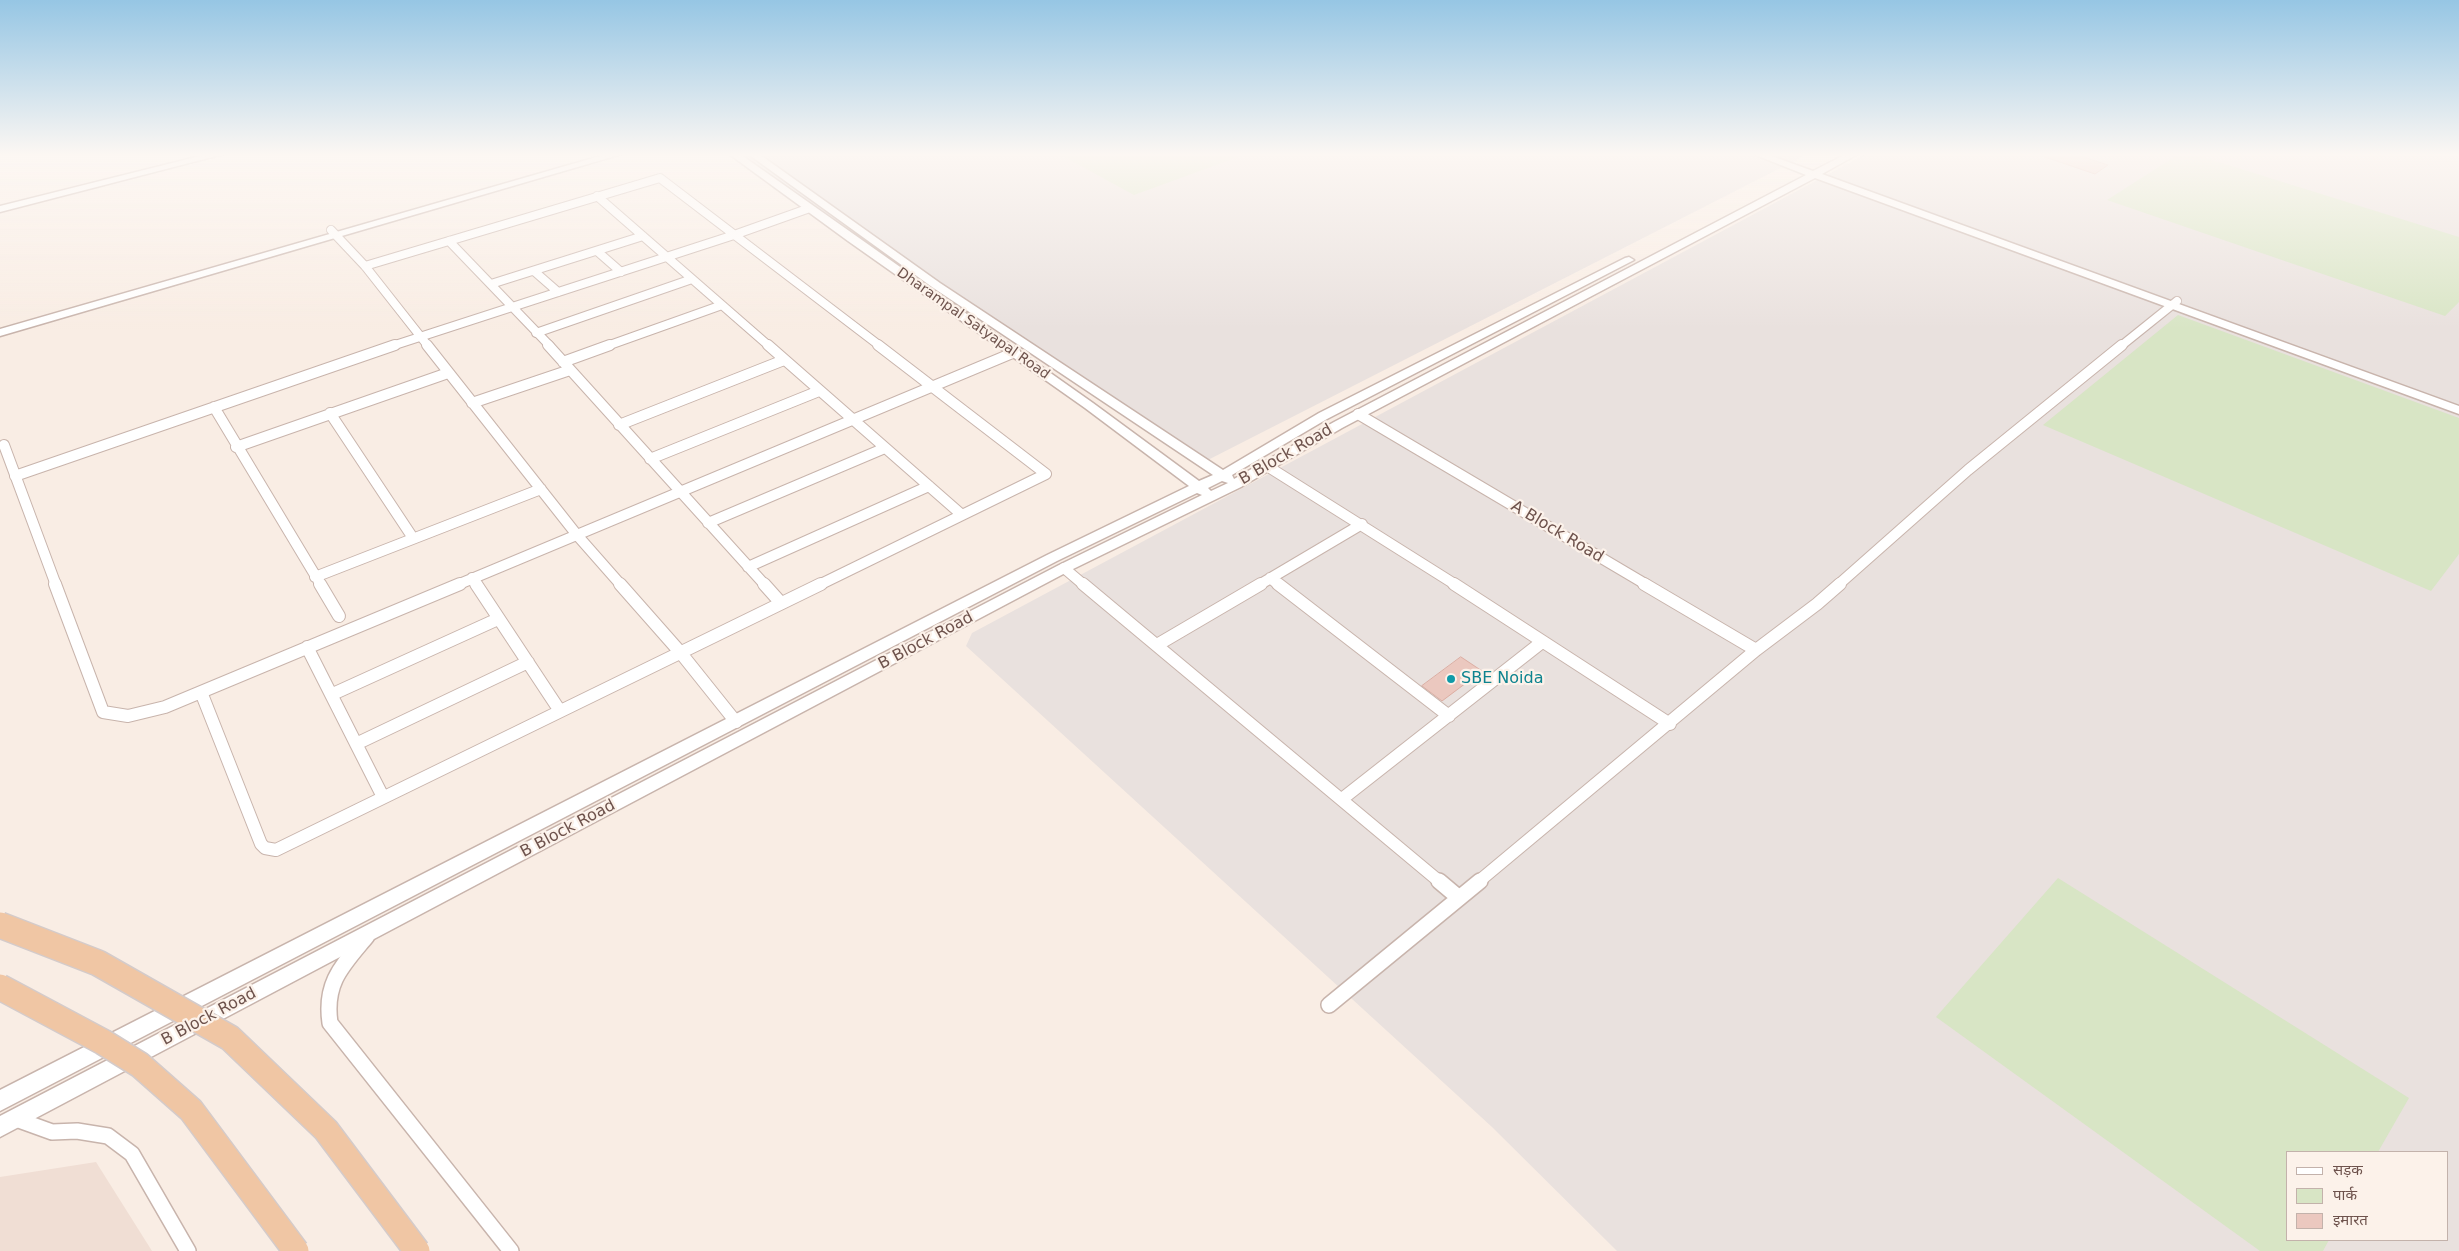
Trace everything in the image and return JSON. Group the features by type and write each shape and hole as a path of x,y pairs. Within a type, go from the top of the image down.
{"main road":[{"path":"0,925 98,963 230,1038 326,1130 417,1251"},
{"path":"0,987 103,1042 132,1060 191,1110 296,1251"}],"street":[{"path":"0,333 403,212"},
{"path":"0,325 408,212"},
{"path":"365,266 543,212"},
{"path":"616,212 962,515"},
{"path":"201,692 261,844 270,850 283,848 383,797 1046,474 705,212"},
{"path":"15,476 419,337 734,235 797,212"},
{"name":"Dharampal Satyapal Road","path":"811,212 1015,352 1204,491"},
{"name":"Dharampal Satyapal Road","path":"835,212 936,285 1236,484"},
{"name":"B Block Road","path":"8,1123 1064,568 1204,491 1223,475 1323,416 1729,212"},
{"name":"B Block Road","path":"0,1101 1052,558 1204,491 1236,484 1358,414 1735,212"},
{"path":"1926,212 2459,404"},
{"path":"334,233 365,266 419,337 577,535 680,652 736,722"},
{"path":"491,284 643,236"},
{"path":"449,241 514,307 781,603"},
{"path":"597,251 621,272"},
{"path":"534,270 558,292"},
{"path":"536,332 692,279"},
{"path":"2175,303 2459,410"},
{"path":"1329,1005 1670,724 1756,650 1817,604 1968,470 2175,303"},
{"path":"472,403 722,305"},
{"path":"4,445 103,712 116,718 135,717 308,648 1015,352"},
{"path":"619,425 784,360"},
{"path":"236,447 448,373"},
{"path":"650,459 820,390"},
{"path":"214,407 236,447 339,616"},
{"path":"330,413 412,538"},
{"name":"A Block Road","path":"1358,414 1756,650"},
{"path":"708,523 885,448"},
{"path":"1267,466 1362,524 1670,724"},
{"path":"748,567 929,486"},
{"path":"316,577 541,489"},
{"path":"1158,645 1362,524"},
{"path":"1064,568 1458,898"},
{"path":"472,578 560,711"},
{"path":"1270,578 1449,716"},
{"path":"334,693 498,619"},
{"path":"1342,799 1542,642"},
{"path":"308,648 334,693 356,744 383,797"},
{"path":"356,744 528,662"},
{"path":"370,933 333,978 326,1005 330,1023 510,1251"},
{"path":"8,1123 52,1132 77,1131 108,1136 132,1154 188,1251"}],"shaded area":[{"path":"825,212 1693,212 1200,464"},
{"path":"1757,212 2459,212 2459,1251 1617,1251 1492,1127 966,646 972,633"},
{"path":"96,1162 152,1251 0,1251 0,1177"}],"green space":[{"path":"2143,212 2380,212 2459,237 2459,302 2445,316"},
{"path":"2178,315 2459,418 2459,554 2431,591 2043,425"},
{"path":"2058,878 2409,1098 2379,1151 2286,1151 2286,1241 2328,1241 2323,1251 2260,1251 1936,1017"}],"building":[{"name":"SBE Noida","path":"1461,657 1482,671 1442,701 1422,686"}],"place":[{"name":"SBE Noida","path":"1451,679"}]}
